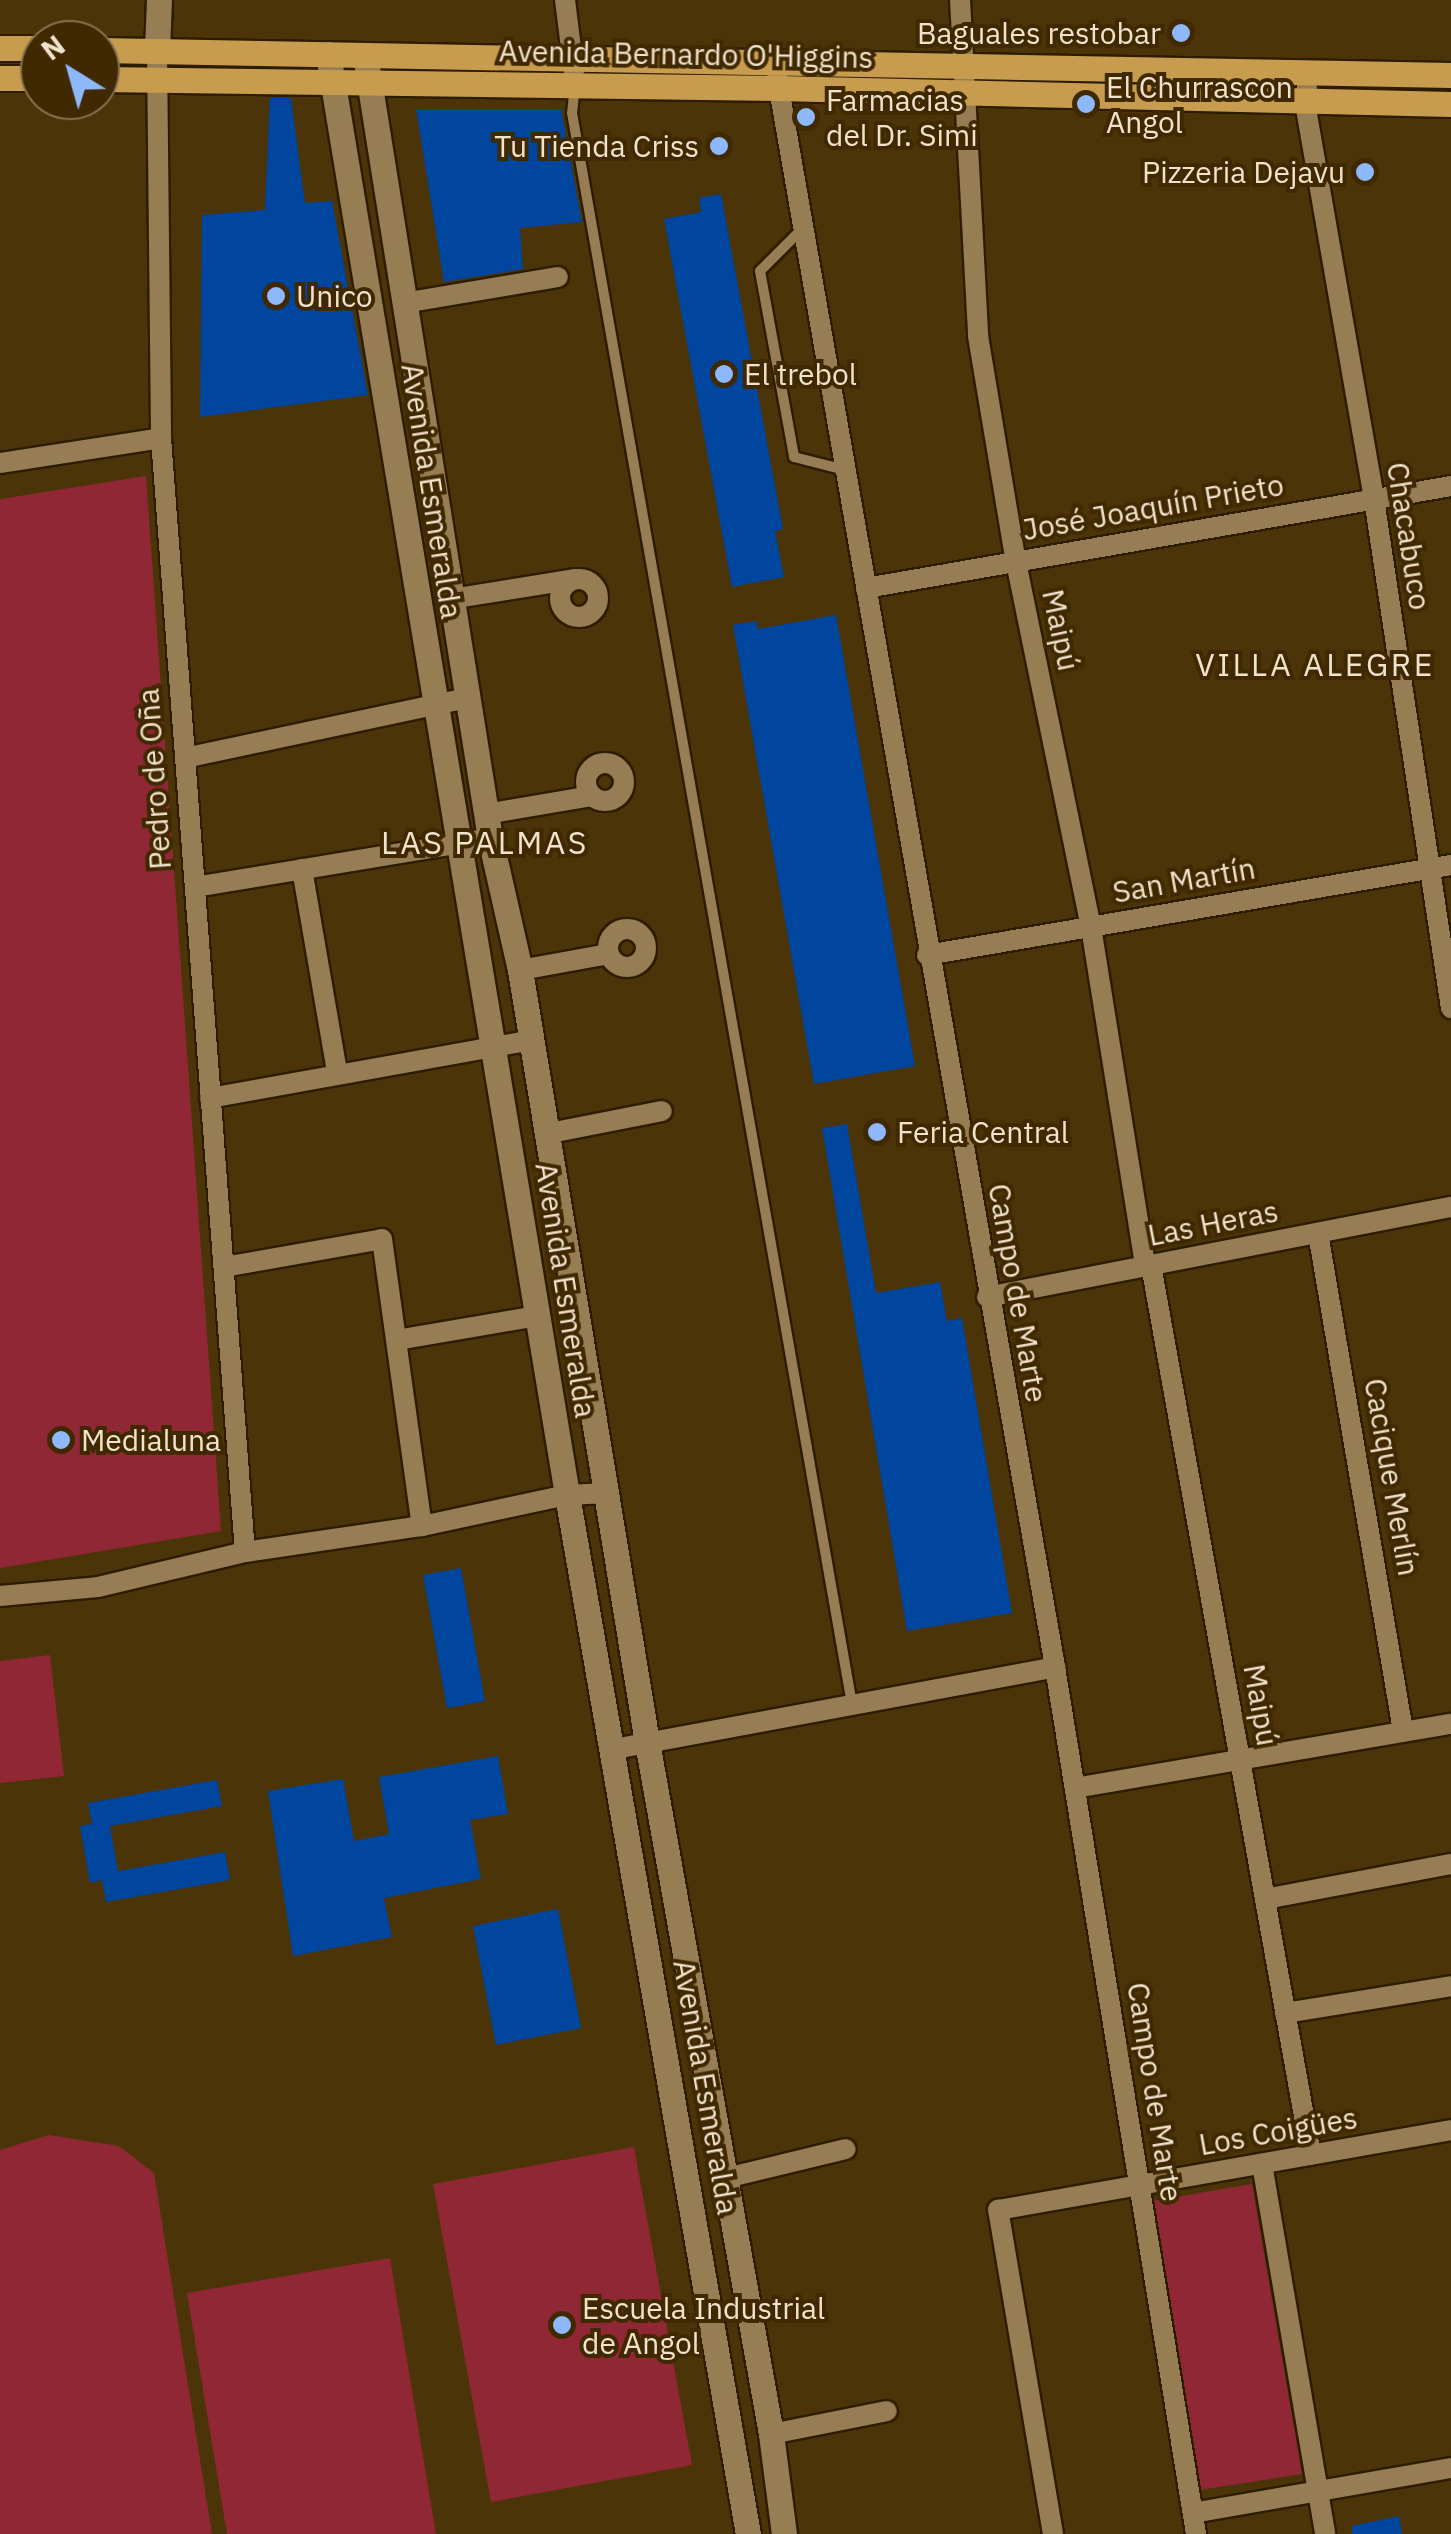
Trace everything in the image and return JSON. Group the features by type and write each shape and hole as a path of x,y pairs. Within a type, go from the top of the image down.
{"main road":[{"name":"Avenida Bernardo O'Higgins","path":"120,50 366,55 574,72 777,76 965,79 1451,74"},
{"name":"Avenida Bernardo O'Higgins","path":"120,79 368,82 574,72"},
{"name":"Avenida Bernardo O'Higgins","path":"965,79 1305,103 1451,104"}],"street":[{"name":"Pedro de Oña","path":"159,0 162,438 245,1552"},
{"path":"565,0 574,72"},
{"name":"Maipú","path":"960,0 978,336 1016,562 1091,926 1148,1266 1311,2156"},
{"name":"Avenida Esmeralda","path":"328,54 567,1495 748,2534"},
{"name":"Avenida Esmeralda","path":"366,55 488,826 520,970 647,1742 771,2434 784,2534"},
{"name":"Chacabuco","path":"1309,74 1305,103 1441,866 1451,1008"},
{"name":"Campo de Marte","path":"777,76 927,955 1055,1667 1195,2523"},
{"path":"404,303 558,278"},
{"path":"0,463 162,438"},
{"name":"José Joaquín Prieto","path":"866,588 1451,486"},
{"path":"451,599 574,578"},
{"path":"186,758 467,698"},
{"path":"195,887 458,843 488,826 592,796"},
{"name":"San Martín","path":"927,955 1441,866"},
{"path":"302,869 338,1072"},
{"path":"520,970 608,954"},
{"path":"210,1098 531,1040"},
{"path":"545,1134 662,1112"},
{"name":"Las Heras","path":"987,1297 1451,1207"},
{"name":"Cacique Merlín","path":"1318,1232 1403,1732"},
{"path":"224,1267 382,1238 422,1526"},
{"path":"532,1284 570,1280"},
{"path":"397,1340 539,1327 579,1334"},
{"path":"0,1596 98,1587 245,1552 422,1526 567,1495 606,1493"},
{"path":"614,1749 1055,1667"},
{"path":"1075,1788 1451,1724"},
{"path":"1265,1899 1451,1864"},
{"path":"1285,2012 1451,1986"},
{"name":"Los Coigües","path":"1053,2534 998,2210 1451,2130"},
{"path":"726,2178 846,2149"},
{"path":"1262,2164 1325,2534"},
{"path":"735,2442 887,2412"},
{"path":"1195,2523 1318,2491 1451,2468"}],"lane":[{"path":"574,72 572,113 852,1704"},
{"path":"803,229 760,271 794,458 845,470"}],"shaded area":[{"path":"146,476 221,1531 0,1568 0,499"},
{"path":"50,1655 64,1776 0,1783 0,1661"},
{"path":"49,2135 119,2146 154,2173 212,2534 0,2534 0,2150"},
{"name":"Escuela Industrial de Angol","path":"634,2147 692,2465 491,2502 433,2184"},
{"path":"1252,2184 1302,2474 1200,2490 1153,2201"},
{"path":"390,2258 436,2534 227,2534 187,2293"}],"building":[{"path":"270,98 291,98 305,203 332,201 368,395 200,417 202,215 265,210"},
{"path":"416,109 561,109 582,222 520,228 523,269 444,282"},
{"name":"El trebol","path":"721,194 783,529 775,531 784,577 732,587 664,219 701,212 699,198"},
{"path":"836,615 915,1066 814,1084 733,625 757,621 758,629"},
{"path":"847,1124 876,1293 940,1282 947,1321 962,1318 1012,1613 907,1631 822,1128"},
{"path":"461,1568 485,1701 447,1708 423,1575"},
{"path":"498,1756 508,1814 470,1820 481,1879 384,1898 392,1937 293,1956 268,1791 343,1779 354,1841 389,1834 379,1777"},
{"path":"217,1780 222,1806 110,1826 118,1871 225,1852 230,1880 106,1902 102,1880 90,1883 80,1826 92,1824 88,1803"},
{"path":"558,1909 581,2028 496,2045 473,1926"},
{"path":"1399,2516 1402,2534 1352,2534 1352,2526"}],"place":[{"name":"Baguales restobar","path":"1181,33"},
{"name":"El Churrascon Angol","path":"1086,104"},
{"name":"Farmacias del Dr. Simi","path":"806,117"},
{"name":"Tu Tienda Criss","path":"719,146"},
{"name":"Pizzeria Dejavu","path":"1365,172"},
{"name":"Unico","path":"276,296"},
{"name":"El trebol","path":"724,374"},
{"name":"Feria Central","path":"877,1132"},
{"name":"Medialuna","path":"61,1440"},
{"name":"Escuela Industrial de Angol","path":"562,2325"}],"district":[{"name":"VILLA ALEGRE","path":"1315,664"},
{"name":"LAS PALMAS","path":"485,842"}]}
